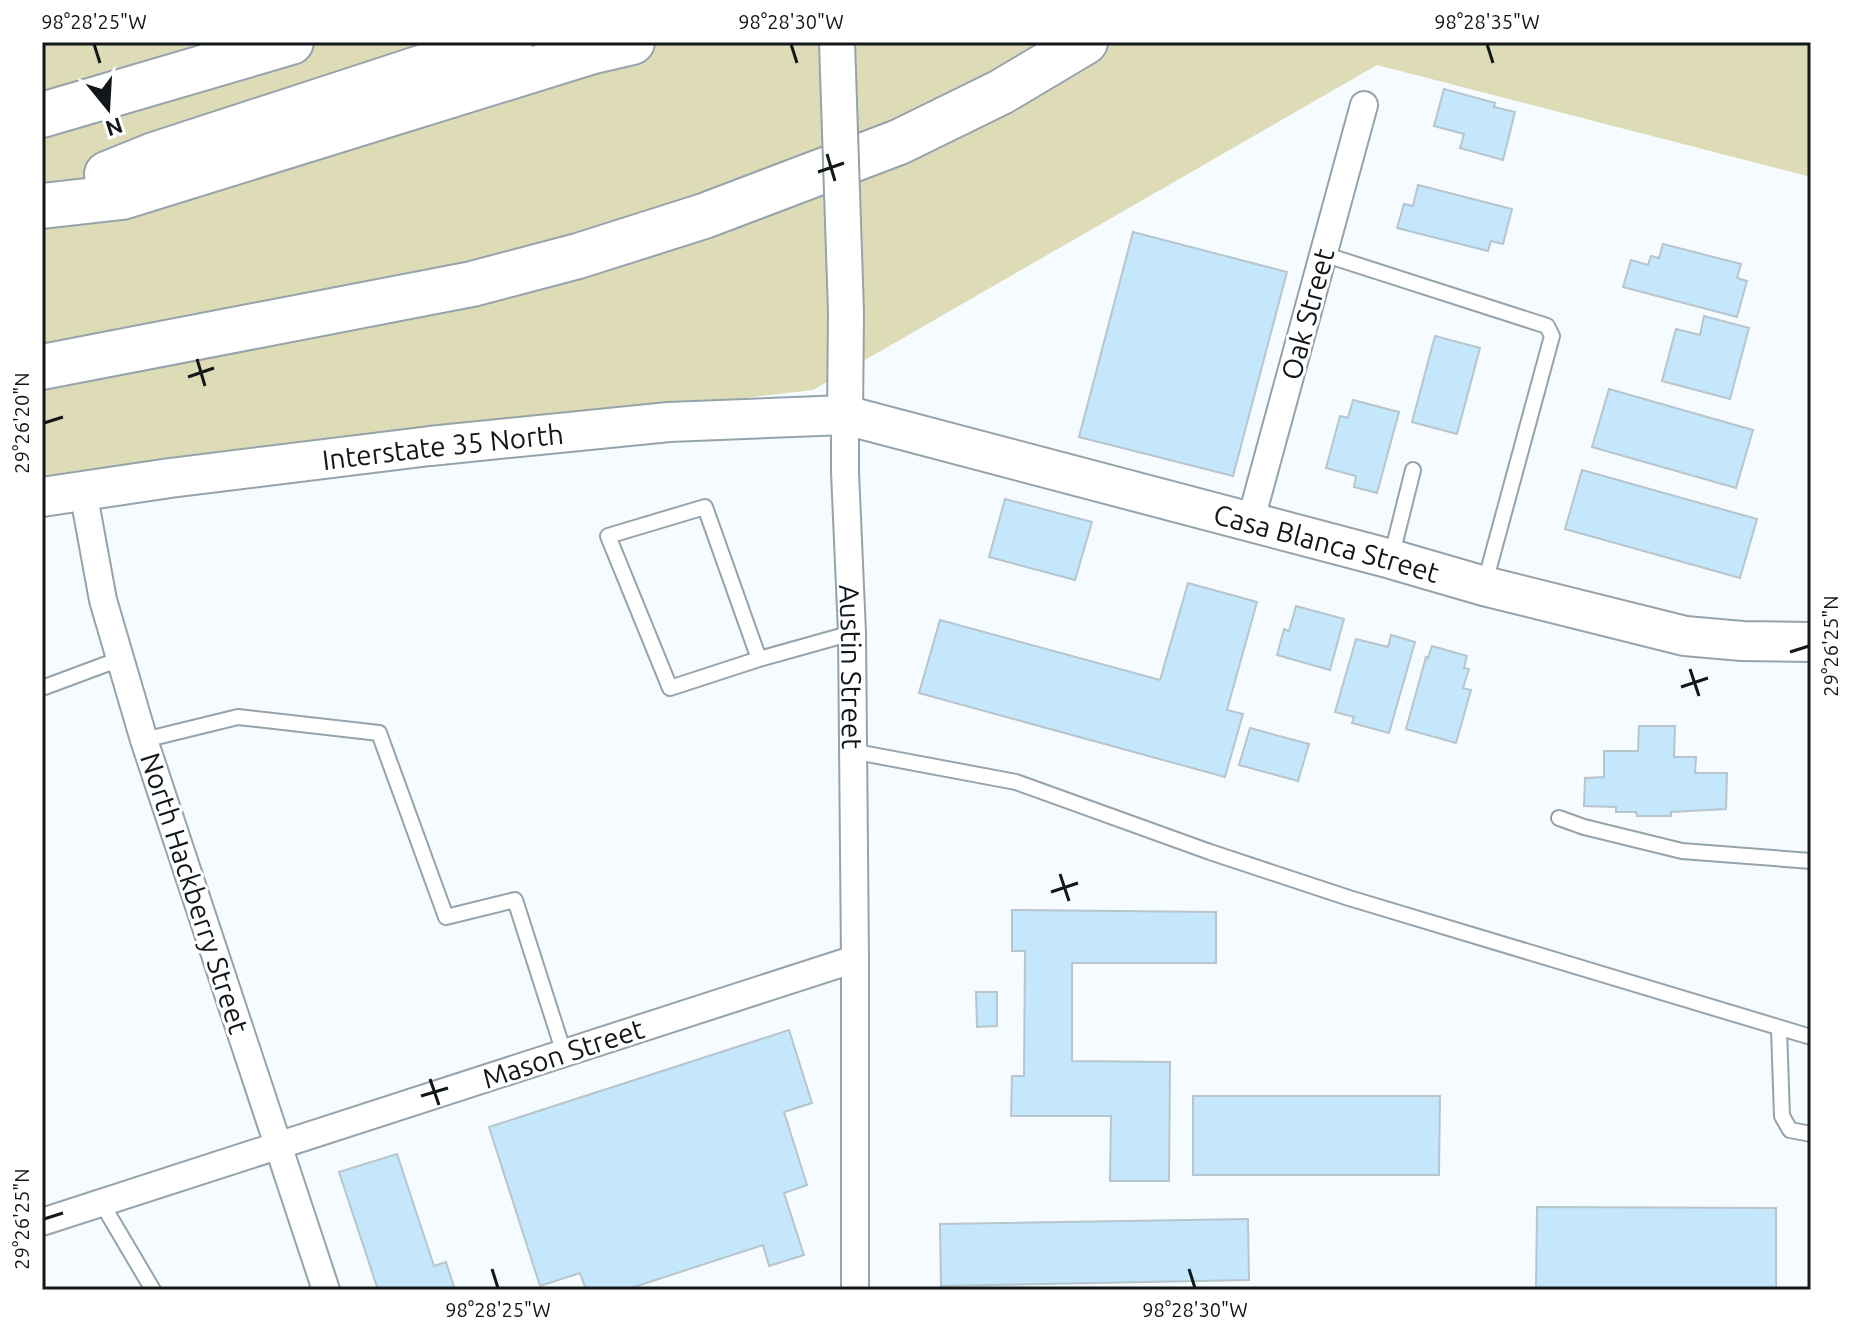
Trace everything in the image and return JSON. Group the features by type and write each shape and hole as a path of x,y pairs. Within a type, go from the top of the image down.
{"highway":[{"path":"42,115 291,42"},
{"path":"42,203 154,155 510,42"},
{"path":"42,367 472,284 578,256 704,216 899,142 1001,92 1085,42"},
{"path":"42,203 122,197 612,47"}],"main road":[{"name":"Casa Blanca Street","path":"845,415 1484,586 1685,636 1811,642"},
{"name":"Interstate 35 North","path":"42,497 415,448 669,422 845,415"}],"street":[{"name":"Austin Street","path":"837,42 846,312 845,472 852,633 855,1290"},
{"name":"Oak Street","path":"1250,523 1364,105"},
{"name":"North Hackberry Street","path":"83,491 103,600 144,740 326,1290"},
{"name":"Mason Street","path":"42,1222 855,959"}],"lane":[{"path":"1323,254 1547,326 1552,336 1484,586"},
{"path":"1391,559 1413,470"},
{"path":"759,659 705,507 608,536 670,688 852,633"},
{"path":"42,688 120,659"},
{"path":"144,740 238,717 379,733 446,917 515,900 564,1053"},
{"path":"851,751 1016,782 1349,898 1811,1037"},
{"path":"1559,818 1682,851 1811,861"},
{"path":"1779,1029 1782,1116 1790,1130 1811,1134"},
{"path":"101,1202 153,1290"}],"shaded area":[{"path":"42,42 1811,42 1811,177 1377,65 813,390 42,481"}],"building":[{"path":"1444,89 1515,112 1503,160 1460,148 1464,134 1434,126"},
{"path":"1418,185 1512,209 1503,244 1491,241 1488,251 1397,228 1404,204 1413,206"},
{"path":"1133,232 1287,272 1233,476 1079,437"},
{"path":"1663,244 1741,264 1737,278 1747,281 1737,317 1623,287 1631,260 1648,265 1651,256 1659,258"},
{"path":"1704,316 1749,328 1730,399 1662,381 1676,329 1700,335"},
{"path":"1435,336 1480,348 1457,434 1412,422"},
{"path":"1609,389 1753,430 1736,488 1592,447"},
{"path":"1353,400 1399,412 1377,493 1354,487 1356,476 1326,468 1340,416 1348,418"},
{"path":"1582,470 1757,519 1740,578 1565,529"},
{"path":"1005,499 1092,522 1075,580 989,557"},
{"path":"1188,583 1257,602 1227,710 1243,714 1225,777 919,693 940,620 1160,680"},
{"path":"1296,606 1344,619 1330,670 1277,655 1284,629 1289,631"},
{"path":"1391,635 1415,642 1389,733 1352,723 1354,717 1335,712 1356,639 1388,647"},
{"path":"1432,646 1467,656 1464,668 1469,669 1463,688 1471,690 1456,743 1406,729 1426,657"},
{"path":"1639,726 1675,726 1674,757 1696,757 1695,773 1727,773 1726,809 1671,812 1671,816 1637,816 1636,812 1616,812 1616,807 1584,806 1585,778 1604,777 1604,751 1638,751"},
{"path":"1250,728 1309,744 1298,781 1239,765"},
{"path":"1012,910 1216,912 1216,963 1072,963 1072,1061 1170,1062 1169,1181 1110,1181 1111,1116 1011,1116 1012,1076 1024,1076 1025,951 1012,951"},
{"path":"976,992 997,992 997,1026 977,1027"},
{"path":"789,1030 812,1103 784,1112 807,1185 784,1193 804,1255 769,1266 763,1245 625,1290 586,1290 580,1273 540,1286 489,1127"},
{"path":"1193,1096 1440,1096 1439,1175 1193,1175"},
{"path":"397,1154 434,1266 446,1262 455,1290 378,1290 339,1172"},
{"path":"1537,1207 1776,1208 1776,1290 1536,1290"},
{"path":"1248,1219 1249,1280 941,1286 940,1224"}]}
